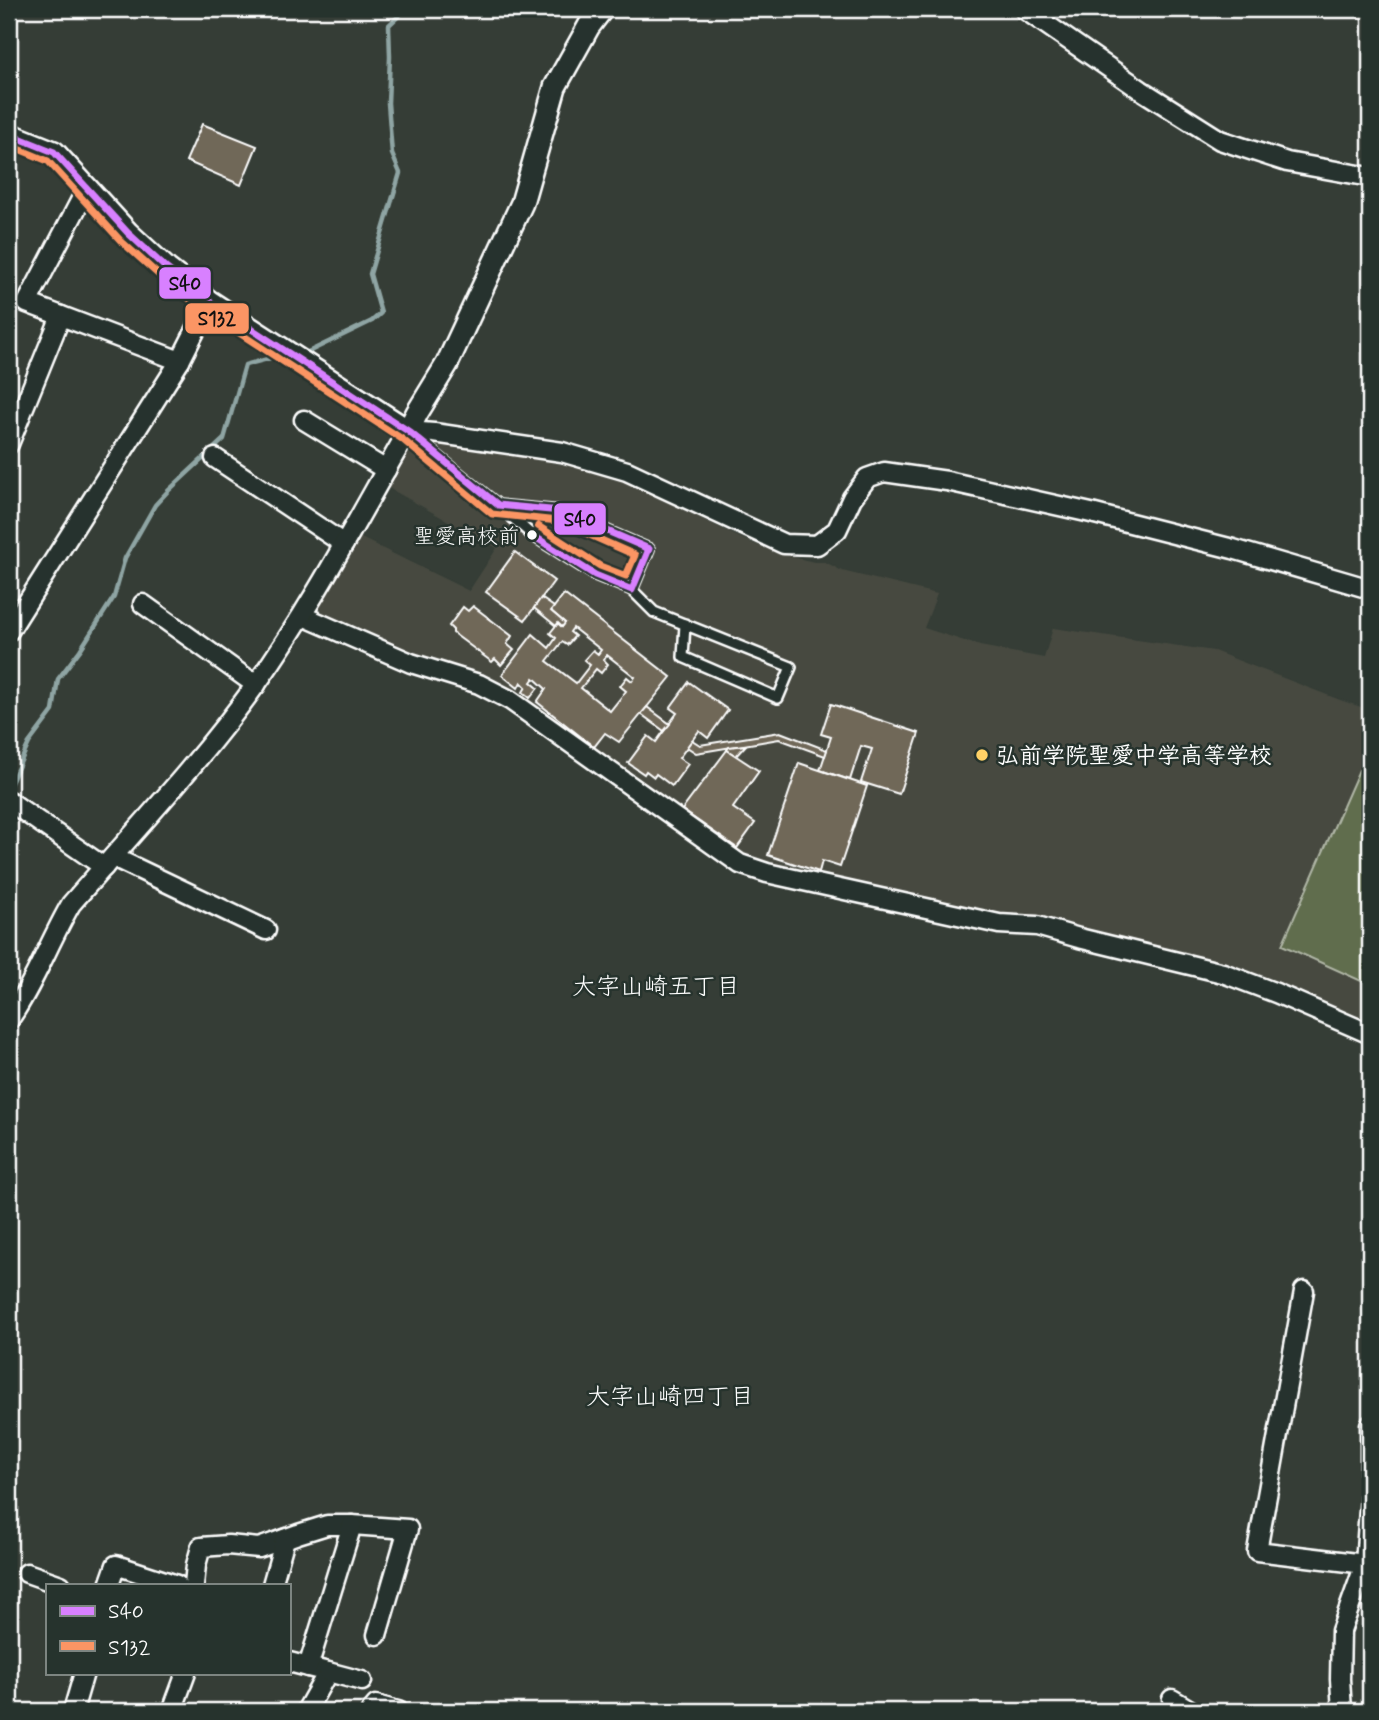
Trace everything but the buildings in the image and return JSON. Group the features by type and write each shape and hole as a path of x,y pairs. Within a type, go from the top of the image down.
{"street":[{"path":"9,1020 71,904 199,757 256,685 303,616 447,364 522,203 555,87 589,26 602,9"},
{"path":"1024,9 1141,90 1220,140 1287,162 1370,177"},
{"path":"9,134 54,152 128,233 167,269 211,302 408,431 562,452 627,471 784,544 817,545 837,530 852,498 867,478 884,472 947,481 1091,513 1233,548 1370,589"},
{"path":"87,188 27,303 180,362"},
{"path":"9,631 180,362 211,302"},
{"path":"9,444 61,316"},
{"path":"304,420 386,470"},
{"path":"215,458 344,544"},
{"path":"143,604 256,685"},
{"path":"303,616 411,663 479,684 510,700 740,864 768,873 999,924 1037,926 1223,973 1370,1034"},
{"path":"9,801 108,862 266,930"},
{"path":"1304,1291 1257,1551 1364,1564"},
{"path":"1342,1711 1341,1631 1364,1564 1370,1495 1370,1424"},
{"path":"194,1584 201,1547 228,1545 259,1548 327,1525 408,1529 377,1635"},
{"path":"308,1667 352,1525"},
{"path":"272,1584 285,1539"},
{"path":"109,1584 116,1565 174,1584"},
{"path":"27,1573 58,1584"},
{"path":"290,1662 362,1681"},
{"path":"306,1711 328,1672"},
{"path":"73,1711 84,1674"},
{"path":"172,1711 186,1674"},
{"path":"1171,1699 1192,1711"},
{"path":"371,1711 376,1705 398,1711"}],"lane":[{"path":"408,431 532,535 595,575 632,590 654,612 685,624 791,667 778,698 683,657 685,624"},
{"path":"498,505 561,511 649,549 632,590"}],"shaded area":[{"name":"弘前学院聖愛中学高等学校","path":"411,440 446,443 593,470 612,479 625,481 745,540 784,555 825,562 842,571 937,594 924,628 980,646 1044,658 1053,628 1214,651 1370,710 1370,1040 1255,986 747,863 456,672 325,620 318,604 359,537 469,591 497,548 385,486"}],"green space":[{"path":"1359,770 1370,773 1370,985 1282,945"}],"waterway":[{"path":"308,352 372,321 381,313 370,274 400,173 392,154 388,103 389,25 406,9"},
{"path":"10,785 29,743 53,711 58,679 114,597 125,558 155,505 224,439 245,365 275,357"}],"transit line":[{"name":"S40","path":"9,134 54,152 128,233 167,269 210,302 408,431 498,505 561,511 649,549 632,590 595,575 532,535"},
{"name":"S132","path":"9,145 48,161 121,241 161,277 204,310 402,439 492,514 558,521 635,555 626,576 600,566 538,526"}],"place":[{"name":"聖愛高校前","path":"532,535"},
{"name":"弘前学院聖愛中学高等学校","path":"982,755"}],"district":[{"name":"大字山崎五丁目","path":"656,986"},
{"name":"大字山崎四丁目","path":"670,1396"}]}
